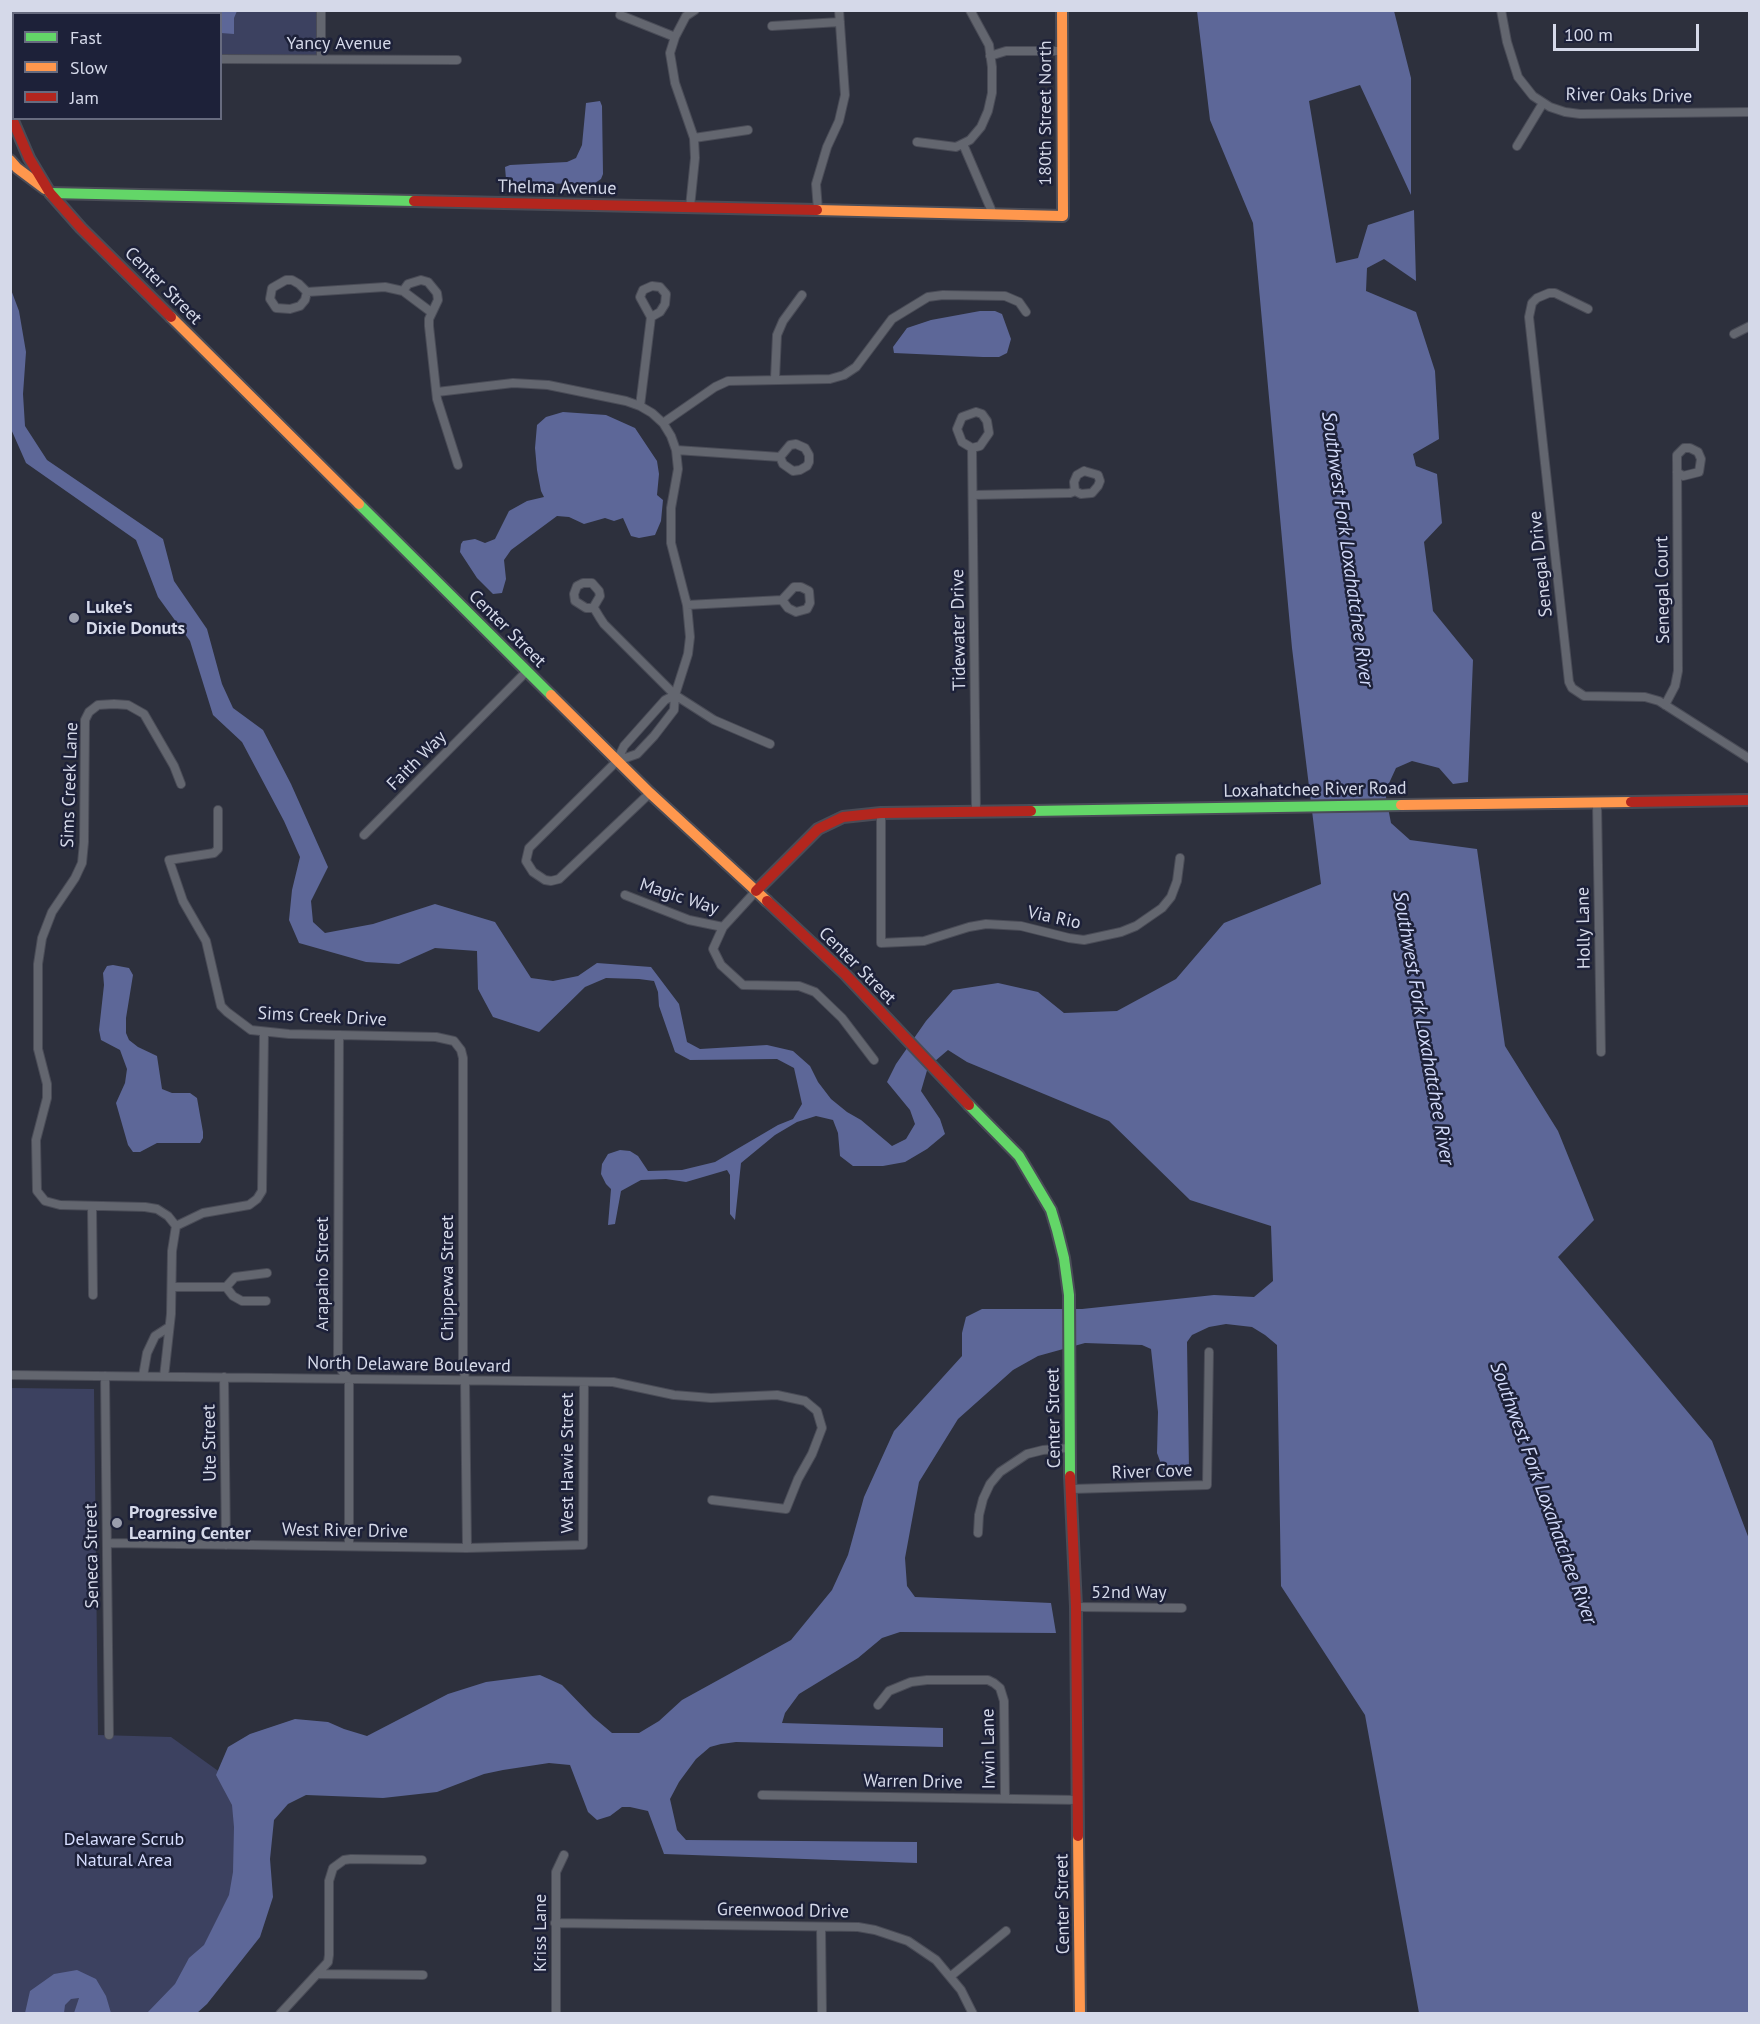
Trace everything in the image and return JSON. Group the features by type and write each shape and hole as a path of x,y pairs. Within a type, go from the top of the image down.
{"street":[{"path":"321,10 321,58"},
{"path":"690,207 694,138 675,83 670,53 686,16 695,10"},
{"path":"818,210 816,184 827,147 839,121 845,95 839,10"},
{"path":"917,142 956,147 963,144 970,140 981,127 988,111 992,93 989,45 970,10"},
{"name":"180th Street North","path":"1062,10 1063,216"},
{"name":"River Oaks Drive","path":"1501,10 1512,62 1518,77 1527,90 1543,103 1557,110 1580,114 1749,112"},
{"path":"621,15 675,37"},
{"path":"772,26 840,22"},
{"path":"990,56 1006,51 1062,51"},
{"name":"Yancy Avenue","path":"222,59 457,60"},
{"path":"1517,146 1543,103"},
{"name":"Center Street","path":"13,120 29,158 50,193 81,228 617,761 845,974 1019,1156 1051,1210 1064,1258 1070,1359 1069,1448 1076,1608 1080,2013"},
{"path":"10,130 29,158"},
{"path":"694,138 748,130"},
{"path":"963,144 993,214"},
{"name":"Center Street","path":"10,160 50,193"},
{"name":"Thelma Avenue","path":"50,193 1063,216"},
{"path":"307,292 300,306 290,309 276,308 270,299 272,288 286,279 299,284 307,292 385,287 403,291 431,312"},
{"path":"403,291 408,284 414,281 428,282 437,293 438,300 431,312 429,326 436,392 458,465"},
{"name":"Senegal Drive","path":"1588,309 1556,293 1549,293 1537,298 1530,310 1569,682 1577,693 1584,696 1645,697 1665,705 1749,759"},
{"path":"775,379 777,335 783,321 802,295"},
{"path":"663,423 721,383 735,379 830,379 844,375 856,366 892,320 928,297 943,295 1005,296 1019,302 1026,312"},
{"path":"640,406 651,317"},
{"path":"1734,334 1749,326"},
{"path":"436,392 527,383 559,387 640,406 663,423 671,436 676,450 678,469 671,508 670,543 687,605 690,637 688,654 675,694 674,710 637,754 617,761"},
{"path":"976,412 982,414 987,421 989,434 980,446 972,448 962,442 957,429 962,417 976,412"},
{"name":"Tidewater Drive","path":"972,448 976,812"},
{"path":"676,450 780,457"},
{"name":"Senegal Court","path":"1665,705 1675,686 1678,671 1677,472"},
{"path":"973,495 1075,492"},
{"path":"687,605 782,600"},
{"path":"594,608 604,624 675,694 714,720 770,744"},
{"name":"Faith Way","path":"364,835 526,672"},
{"path":"650,793 559,879 545,880 533,872 526,861 529,848 617,761 624,746 665,700 675,694"},
{"name":"Sims Creek Lane","path":"176,1226 168,1216 157,1209 60,1205 45,1201 37,1191 36,1140 47,1098 47,1084 38,1049 39,956 44,930 52,912 75,878 82,863 85,720 89,712 98,705 114,704 136,708 144,714 174,766 181,784"},
{"name":"Loxahatchee River Road","path":"756,891 818,829 843,817 881,813 1749,800"},
{"name":"Holly Lane","path":"1597,803 1600,1052"},
{"name":"Sims Creek Drive","path":"218,810 218,849 214,853 169,860 185,906 206,941 221,1006 234,1019 251,1030 264,1032 436,1037 454,1041 458,1045"},
{"name":"Via Rio","path":"881,813 881,943 924,941 986,924 1021,926 1084,940 1121,932 1150,918 1171,897 1177,881 1180,858"},
{"path":"756,891 723,927 713,950 721,965 743,985 799,986 815,992 842,1018 874,1060"},
{"name":"Magic Way","path":"625,895 690,920 723,927"},
{"path":"164,1377 171,1314 172,1251 176,1226 203,1213 249,1205 262,1191 264,1032"},
{"name":"Arapaho Street","path":"339,1035 338,1359 342,1371 349,1379 348,1546"},
{"name":"Chippewa Street","path":"458,1045 464,1058 463,1361 467,1548"},
{"path":"92,1206 93,1295"},
{"path":"172,1287 226,1287 235,1277 267,1273"},
{"path":"226,1287 233,1296 242,1301 266,1301"},
{"path":"144,1376 147,1353 156,1336 168,1327"},
{"name":"River Cove","path":"1072,1489 1207,1485 1209,1352"},
{"name":"North Delaware Boulevard","path":"10,1375 613,1382 674,1395 711,1398 777,1395 805,1401 817,1411 822,1428 786,1509 712,1500"},
{"name":"Seneca Street","path":"105,1376 109,1735"},
{"name":"Ute Street","path":"224,1377 226,1545"},
{"name":"West Hawie Street","path":"583,1545 584,1382"},
{"path":"978,1533 982,1499 1000,1472 1012,1461 1027,1454 1069,1448"},
{"name":"West River Drive","path":"107,1543 467,1548 583,1545"},
{"name":"52nd Way","path":"1076,1608 1182,1608"},
{"name":"Irwin Lane","path":"878,1705 889,1691 911,1682 988,1680 994,1683 1000,1688 1004,1701 1005,1799"},
{"name":"Warren Drive","path":"762,1795 1078,1800"},
{"name":"Kriss Lane","path":"556,2013 556,1872 564,1855"},
{"path":"280,2013 328,1962 329,1881 333,1868 344,1860 351,1859 423,1860"},
{"name":"Greenwood Drive","path":"555,1923 858,1927 892,1934 936,1960 961,1990 973,2013"},
{"path":"821,1927 822,2013"},
{"path":"951,1976 1006,1931"},
{"path":"319,1974 423,1975"}],"green space":[{"path":"11,11 318,11 318,55 222,55 222,12 12,12 11,55"},
{"name":"Delaware Scrub Natural Area","path":"11,1388 94,1389 98,1735 171,1737 228,1778 239,1829 239,1892 162,2013 11,2014"}],"water":[{"path":"166,10 237,11 234,18 234,34 222,33 222,12 166,12"},
{"name":"Southwest Fork Loxahatchee River","path":"1197,11 1394,11 1411,78 1411,195 1360,85 1309,101 1336,263 1358,258 1368,225 1414,210 1416,281 1384,259 1367,268 1366,291 1416,312 1435,371 1439,439 1413,454 1416,466 1437,474 1442,523 1424,542 1433,611 1473,660 1468,782 1453,784 1439,768 1412,761 1396,768 1385,792 1391,823 1410,840 1477,849 1505,1046 1558,1131 1594,1220 1558,1257 1712,1441 1749,1539 1749,2013 1419,2013 1365,1715 1281,1586 1277,1345 1252,1327 1226,1324 1209,1327 1192,1335 1187,1342 1189,1470 1164,1472 1157,1453 1158,1412 1151,1349 1142,1345 1085,1343 1038,1356 1013,1370 958,1419 919,1482 905,1558 907,1586 915,1597 1051,1603 1056,1633 900,1632 882,1638 858,1658 799,1694 785,1713 782,1723 943,1728 943,1747 736,1742 721,1744 710,1747 696,1759 670,1799 677,1830 686,1840 917,1842 917,1863 664,1854 648,1811 622,1807 610,1816 597,1820 588,1812 570,1765 549,1763 503,1770 484,1774 437,1792 383,1798 306,1795 288,1804 274,1820 270,1859 273,1897 260,1937 207,2004 197,2013 147,2013 175,1984 189,1958 204,1945 229,1895 233,1872 232,1805 216,1775 228,1747 250,1734 295,1719 328,1722 367,1736 448,1694 486,1682 540,1675 562,1685 612,1733 639,1733 659,1721 682,1700 791,1640 832,1590 848,1555 864,1497 894,1431 962,1356 962,1333 966,1317 982,1309 1082,1309 1214,1295 1254,1297 1273,1281 1271,1226 1190,1200 1109,1121 967,1062 948,1050 928,1067 921,1091 940,1119 945,1134 927,1149 905,1162 883,1166 853,1166 840,1156 838,1133 833,1120 816,1116 797,1122 775,1135 741,1163 735,1220 730,1214 730,1175 727,1170 686,1182 666,1179 641,1180 621,1191 615,1224 608,1225 611,1189 601,1174 602,1164 608,1154 620,1150 630,1151 638,1156 648,1171 682,1170 715,1162 778,1125 793,1119 802,1104 794,1068 777,1059 690,1060 675,1052 659,1006 654,981 606,978 585,987 539,1032 493,1017 478,989 477,951 435,948 399,964 366,962 299,943 289,920 292,890 300,857 284,821 242,742 213,715 190,641 158,597 136,540 26,463 11,429 10,287 19,311 26,352 23,394 25,426 47,460 163,539 174,581 207,629 222,684 233,708 263,730 291,784 328,867 311,901 313,922 325,933 373,924 435,904 495,922 531,978 553,981 578,976 597,963 651,967 679,1004 687,1042 700,1049 767,1045 793,1051 810,1066 818,1082 831,1099 892,1146 906,1139 915,1124 910,1110 887,1082 896,1064 926,1021 953,990 998,983 1038,992 1064,1013 1117,1011 1176,979 1224,923 1321,884 1292,648 1253,223 1210,120"},
{"path":"600,101 603,174 601,179 595,183 540,184 510,183 506,179 505,167 510,165 567,162 576,158 582,145 586,103"},
{"path":"980,311 995,311 1002,314 1011,339 1007,353 999,357 983,357 894,353 893,347 907,328 931,320"},
{"path":"563,412 606,415 635,428 657,461 659,474 657,495 663,500 661,521 655,535 639,538 631,536 623,518 614,521 605,518 584,524 569,517 557,516 511,550 504,560 506,579 502,593 493,594 477,578 460,552 461,544 463,541 475,539 485,543 495,539 509,511 527,501 544,497 537,470 535,448 537,425 546,417"},
{"path":"107,966 129,968 133,975 126,1018 126,1033 129,1040 157,1056 162,1089 172,1093 190,1093 197,1098 203,1132 200,1143 157,1143 140,1152 133,1152 128,1145 116,1103 125,1083 127,1069 120,1050 101,1040 99,1030 104,985 103,973"},
{"path":"77,1970 96,1979 106,1996 111,2013 74,2013 79,1998 71,1999 65,2005 64,2013 25,2013 30,1991 54,1974"}],"traffic: fast":[{"path":"50,193 414,201"},
{"path":"359,504 551,695"},
{"path":"1031,811 1401,805"},
{"path":"969,1105 1019,1156 1051,1210 1057,1230 1064,1258 1069,1295 1070,1476"}],"traffic: slow":[{"path":"817,210 1063,216 1062,10"},
{"path":"10,160 45,189"},
{"path":"171,317 359,504"},
{"path":"551,695 650,793 767,901"},
{"path":"1401,805 1631,802"},
{"path":"1078,1836 1080,2014"}],"traffic: jam":[{"path":"10,114 12,119"},
{"path":"13,120 29,158 50,193 81,228 171,317"},
{"path":"414,201 817,210"},
{"path":"1631,802 1750,800"},
{"path":"756,891 818,829 843,817 881,813 1031,811"},
{"path":"767,901 845,974 969,1105"},
{"path":"1070,1476 1076,1607 1078,1836"}],"place":[{"name":"Luke's Dixie Donuts","path":"74,618"},
{"name":"Progressive Learning Center","path":"117,1523"}]}
